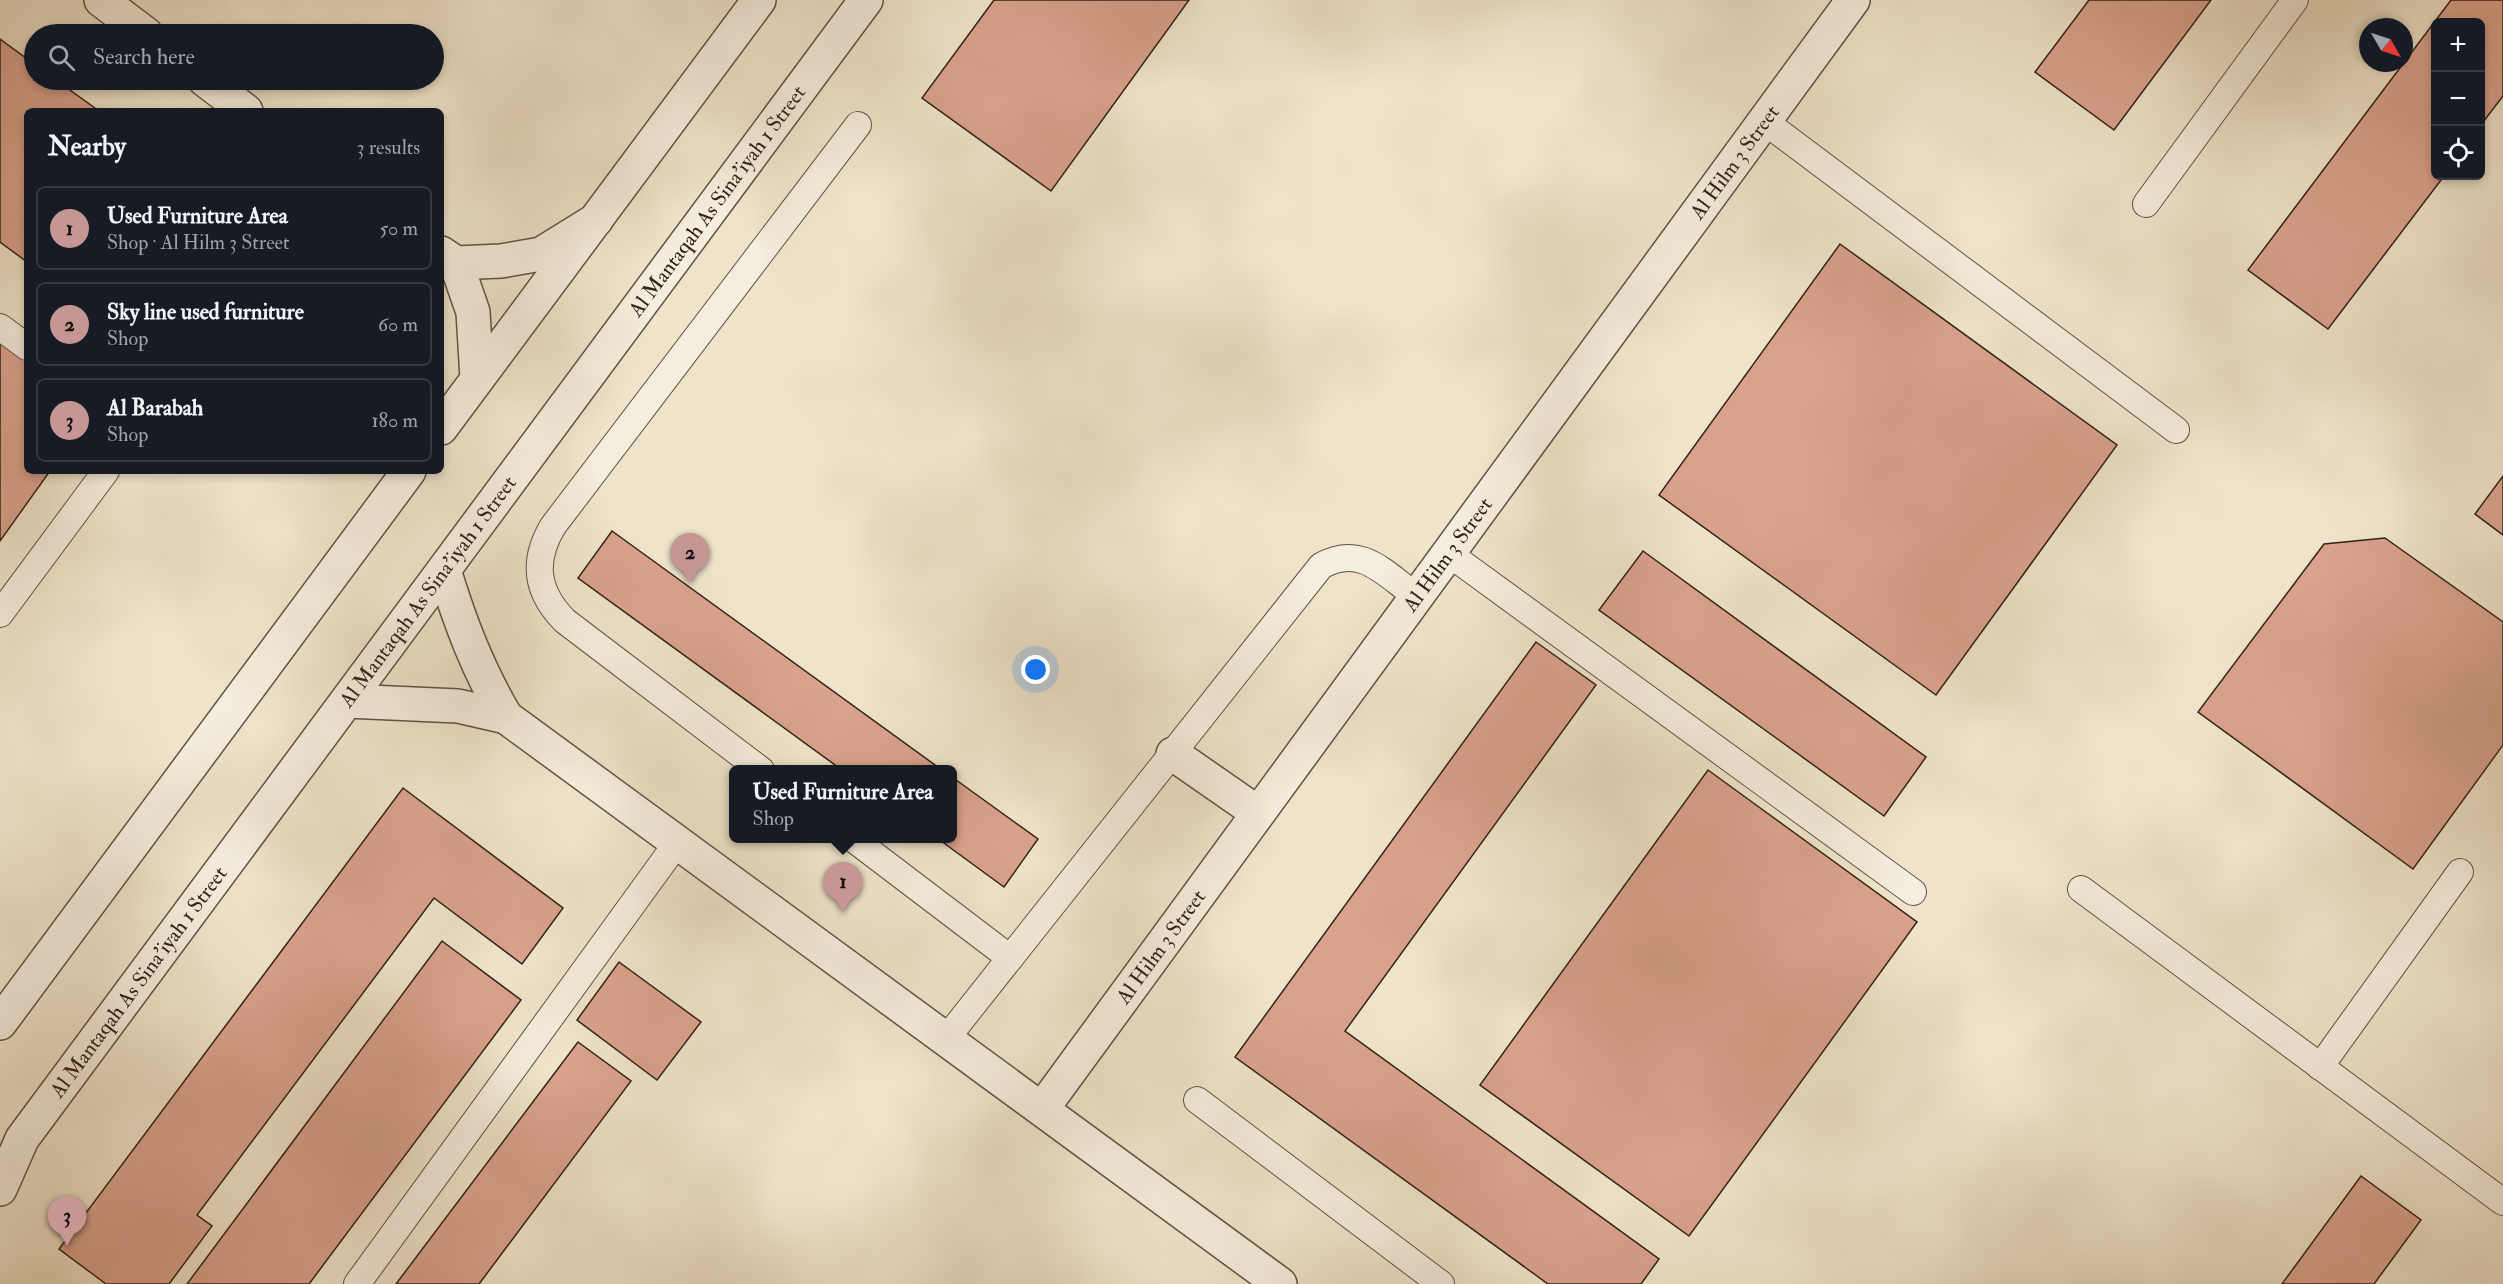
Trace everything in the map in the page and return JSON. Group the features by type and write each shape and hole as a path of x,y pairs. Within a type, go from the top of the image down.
{"street":[{"path":"101,0 133,24"},
{"path":"444,424 759,0"},
{"name":"Al Mantaqah As Sina'iyah 1 Street","path":"0,1189 22,1139 866,0"},
{"name":"Al Hilm 3 Street","path":"1042,1109 1853,0"},
{"path":"218,90 242,108"},
{"path":"477,379 473,312 448,258 501,261 541,254 596,220"},
{"path":"0,1023 407,474"},
{"path":"444,570 463,630 485,682 506,717 1280,1284"},
{"path":"346,701 458,706 506,717"},
{"path":"1173,753 1258,813"}],"lane":[{"path":"2146,204 2295,0"},
{"path":"1764,121 2176,430"},
{"path":"754,765 552,609 543,593 539,576 539,559 544,542 553,526 858,125"},
{"path":"0,327 24,345"},
{"path":"0,614 104,474"},
{"path":"1448,553 1913,892"},
{"path":"946,1039 1322,566 1335,558 1351,556 1366,560 1416,596"},
{"path":"357,1284 677,843"},
{"path":"859,843 1010,958"},
{"path":"2320,1066 2460,872"},
{"path":"2081,889 2503,1202"},
{"path":"1197,1100 1441,1284"}],"building":[{"path":"994,0 1189,0 1051,191 922,98"},
{"path":"2089,0 2211,0 2114,130 2035,72"},
{"path":"2451,0 2503,0 2503,96 2485,119 2485,18 2437,18"},
{"path":"2431,27 2431,180 2441,180 2328,329 2248,270 2397,72 2413,72 2413,51"},
{"path":"0,39 24,57 24,90 70,90 95,108 24,108 24,260 0,242"},
{"path":"1840,244 2117,445 1936,695 1659,495"},
{"path":"0,340 24,357 24,474 48,474 0,541"},
{"path":"2503,476 2503,535 2475,514"},
{"path":"612,531 935,765 835,765 578,578"},
{"path":"2385,538 2503,622 2503,745 2413,869 2198,712 2324,544"},
{"path":"1643,551 1926,757 1884,816 1599,610"},
{"path":"1536,642 1596,685 1345,1031 1659,1259 1641,1284 1548,1284 1235,1057"},
{"path":"1708,770 1917,922 1689,1236 1480,1085"},
{"path":"957,781 1038,839 1004,887 944,843 957,843"},
{"path":"403,788 563,908 522,964 434,898 197,1215 212,1226 169,1284 106,1284 59,1249"},
{"path":"442,941 521,1000 309,1284 187,1284"},
{"path":"619,962 701,1022 657,1080 577,1020"},
{"path":"578,1042 631,1081 479,1284 396,1284"},
{"path":"2361,1176 2421,1220 2374,1284 2282,1284"}],"place":[{"name":"Sky line used furniture","path":"690,583"},
{"name":"Used Furniture Area","path":"843,912"},
{"name":"Al Barabah","path":"67,1246"}]}
